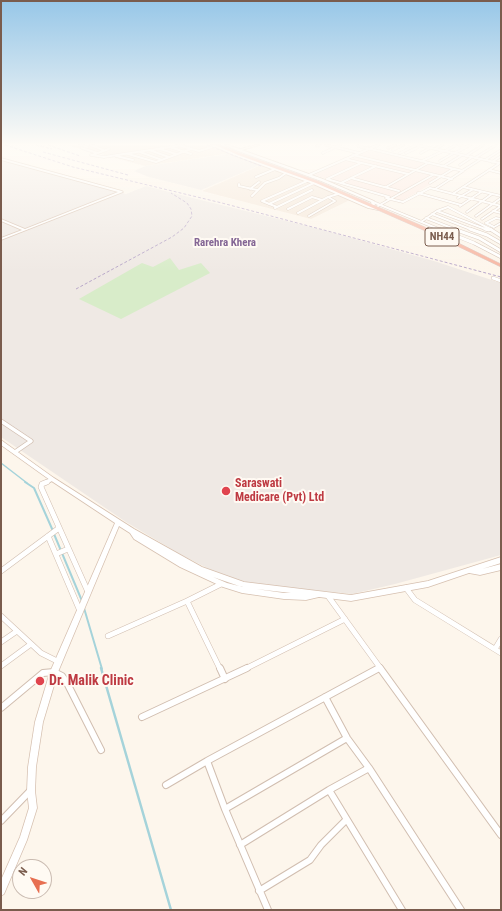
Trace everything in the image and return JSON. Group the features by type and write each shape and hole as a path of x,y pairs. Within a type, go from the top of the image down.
{"highway":[{"name":"NH44","path":"330,188 378,206"},
{"name":"NH44","path":"339,188 501,265"}],"street":[{"path":"1,239 122,192 106,188"},
{"path":"245,188 257,190"},
{"path":"252,196 260,188"},
{"path":"291,188 262,201 276,207 312,190"},
{"path":"269,204 303,188"},
{"path":"305,188 316,191"},
{"path":"324,188 369,207 378,206 421,222 471,242 501,257"},
{"path":"355,188 403,202 426,189 435,189 501,206"},
{"path":"385,188 399,191"},
{"path":"378,206 406,188"},
{"path":"388,198 409,188"},
{"path":"454,194 462,188"},
{"path":"465,188 501,197 494,204 476,216"},
{"path":"458,198 472,190"},
{"path":"418,193 460,206 481,192"},
{"path":"277,194 293,199"},
{"path":"298,213 328,197 338,194"},
{"path":"467,212 492,194"},
{"path":"309,216 336,201 328,197"},
{"path":"288,209 312,198 322,200"},
{"path":"302,202 322,208"},
{"path":"441,204 501,236"},
{"path":"482,219 501,206"},
{"path":"421,222 437,211 448,207"},
{"path":"437,211 495,232"},
{"path":"493,211 501,213"},
{"path":"432,214 487,235 501,243"},
{"path":"426,218 479,238 501,252"},
{"path":"501,219 496,218 486,223 494,227 501,223"},
{"path":"1,220 25,230"},
{"path":"471,242 495,232"},
{"path":"493,278 501,281"},
{"path":"1,421 31,441 15,452"},
{"path":"1,442 52,479 132,531 200,569 244,585 313,593 317,595"},
{"path":"52,479 42,484 41,487 57,553 72,596 84,602"},
{"path":"1,891 29,825 33,808 31,791 32,767 39,722 54,672 118,522"},
{"path":"132,531 136,537 182,565 221,584 260,593 306,597 317,595 351,598 428,584 501,560"},
{"path":"53,532 66,550 84,602"},
{"path":"1,571 53,532"},
{"path":"57,553 66,550"},
{"path":"471,571 480,572 501,567"},
{"path":"108,636 187,601 221,584"},
{"path":"406,588 415,600 501,653"},
{"path":"328,596 501,835"},
{"path":"187,601 225,679"},
{"path":"1,616 42,653 59,662"},
{"path":"142,717 225,679 345,619"},
{"path":"1,642 17,631"},
{"path":"495,649 501,639"},
{"path":"1,666 31,644"},
{"path":"166,785 207,761 379,668"},
{"path":"1,708 43,673 54,672 62,676 67,683 101,750"},
{"path":"325,698 347,738 369,768 461,910"},
{"path":"224,809 347,738"},
{"path":"207,761 224,809 268,910"},
{"path":"240,845 329,790 369,768"},
{"path":"329,790 402,910"},
{"path":"1,821 31,791"},
{"path":"259,891 310,860 321,845 346,820"}],"shaded area":[{"path":"1,188 102,188 126,194 142,188 152,188 319,229 434,261 501,283 501,555 395,584 352,594 234,582 178,553 126,522 1,437"},
{"path":"191,188 207,188 201,190"},
{"path":"210,188 323,188 352,199 311,219 202,191"},
{"path":"356,188 425,188 402,201"}],"green space":[{"path":"170,258 179,270 201,263 210,273 121,319 79,299 142,263 153,267"}],"waterway":[{"path":"1,463 27,483"},
{"path":"25,482 34,488 53,531"},
{"path":"54,534 82,601"},
{"path":"84,608 102,669"},
{"path":"101,668 171,910"}],"railway":[{"path":"158,188 501,277"},
{"path":"76,289 172,237 184,228 192,216 191,209 187,203 171,193"}],"place":[{"name":"Saraswati Medicare (Pvt) Ltd","path":"226,491"},
{"name":"Dr. Malik Clinic","path":"40,681"}],"district":[{"name":"Rarehra Khera","path":"225,243"}]}
